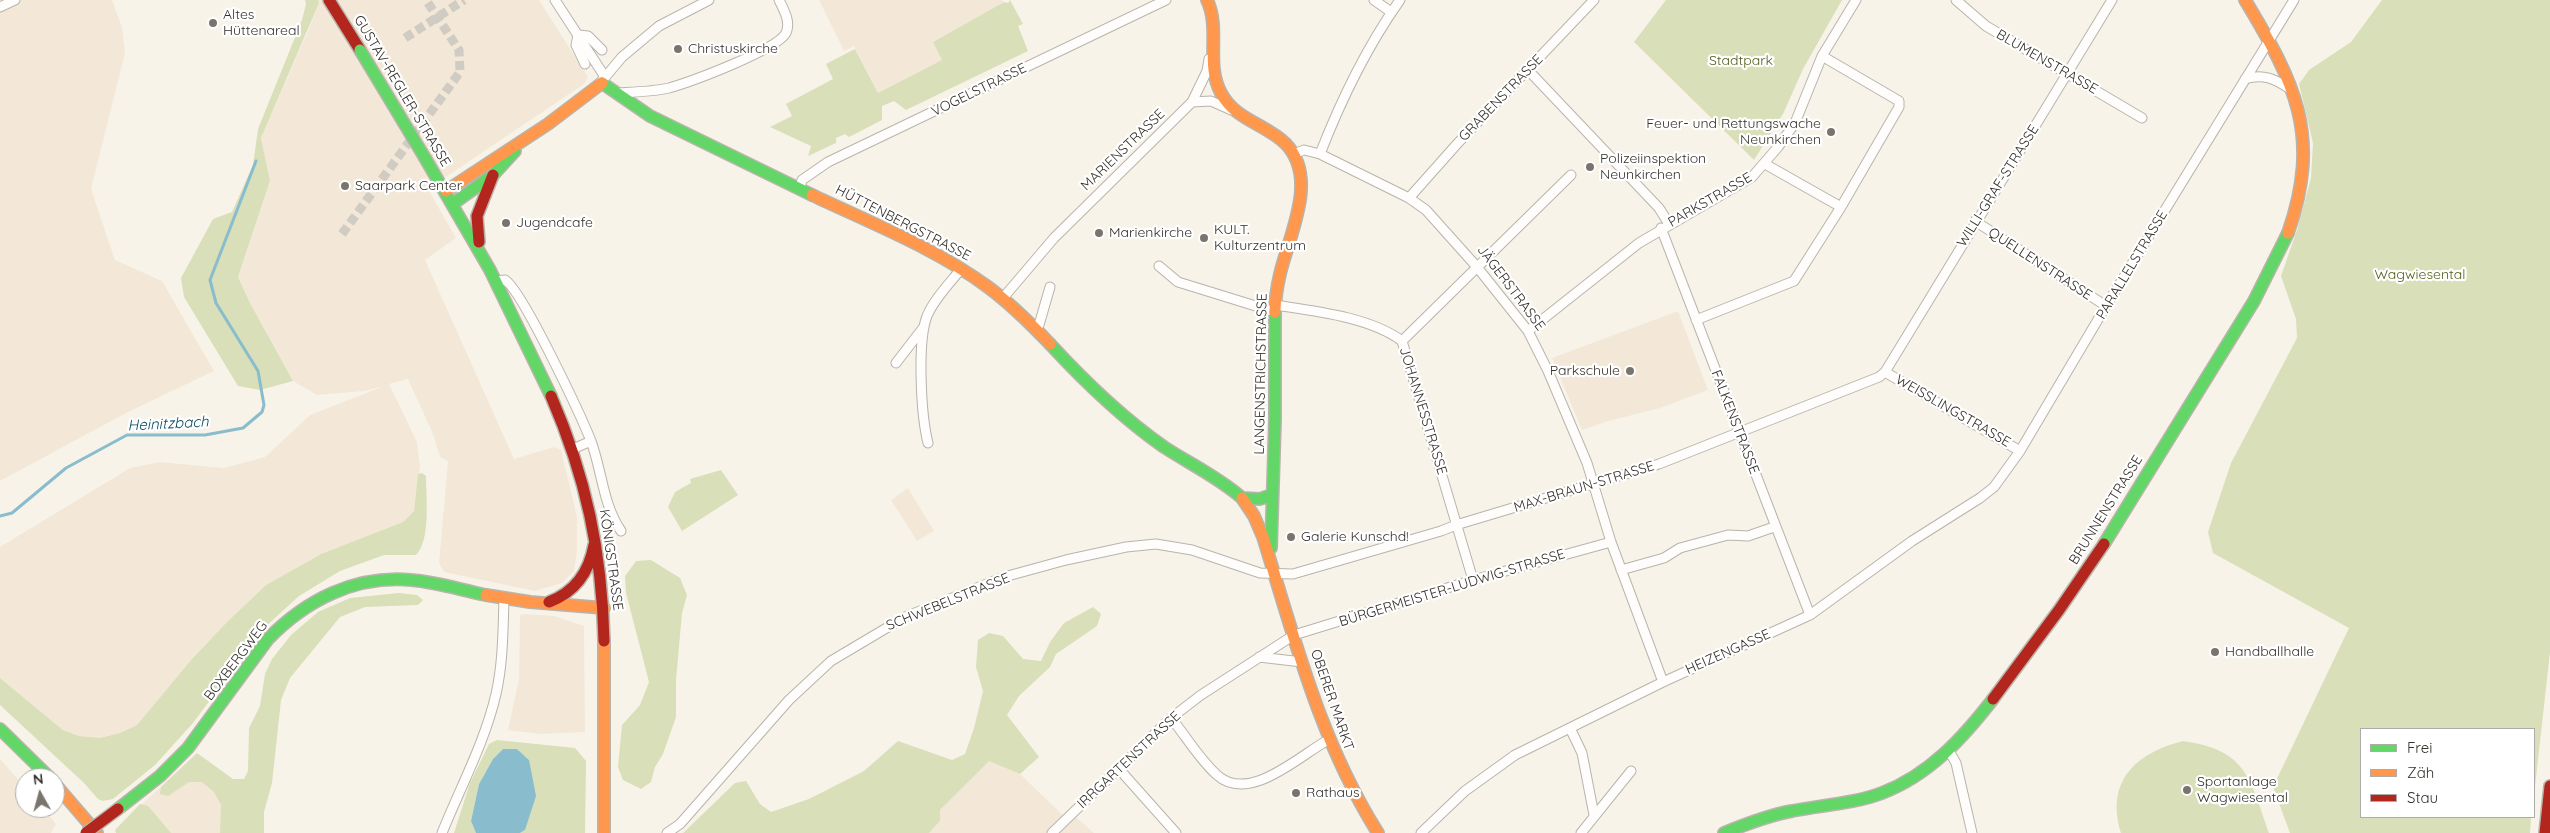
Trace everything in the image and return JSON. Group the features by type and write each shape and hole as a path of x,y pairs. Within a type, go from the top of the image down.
{"street":[{"path":"0,7 15,0"},
{"name":"GUSTAV-REGLER-STRASSE","path":"329,0 450,197"},
{"path":"555,0 603,79"},
{"path":"450,197 603,79 622,57 659,26 709,0"},
{"path":"615,93 667,88 716,71 777,42 787,31 788,21 779,0"},
{"name":"VOGELSTRASSE","path":"800,188 802,180 828,162 1166,0"},
{"path":"1374,0 1391,12"},
{"path":"1320,154 1335,113 1355,74 1400,0"},
{"name":"GRABENSTRASSE","path":"1409,198 1456,144 1594,0"},
{"name":"PARKSTRASSE","path":"1528,331 1639,243 1665,226 1745,182 1765,164 1795,123 1822,56 1856,0"},
{"name":"BLUMENSTRASSE","path":"1956,0 1986,26 2142,118"},
{"name":"WILLI-GRAF-STRASSE","path":"1885,372 1975,221 2068,74 2112,0"},
{"name":"BRUNNENSTRASSE","path":"1724,833 1749,822 1783,813 1839,805 1882,793 1921,772 1949,751 1962,738 2075,589 2267,276 2283,245 2294,212 2303,173 2304,142 2300,120 2290,89 2269,41 2245,0"},
{"name":"PARALLELSTRASSE","path":"2020,451 2106,306 2294,0"},
{"name":"MARIENSTRASSE","path":"1003,298 1054,238 1192,102 1207,71 1212,44 1213,21 1211,2"},
{"path":"578,35 588,36 602,50"},
{"path":"578,35 576,45 585,64"},
{"path":"1212,44 1214,71 1220,93 1238,113"},
{"path":"1696,320 1794,281 1841,206 1900,104 1822,56"},
{"name":"FALKENSTRASSE","path":"1528,70 1659,208 1696,320 1774,527 1810,616"},
{"path":"2245,79 2262,76 2276,80 2290,89"},
{"name":"HÜTTENBERGSTRASSE","path":"603,79 615,93 650,116 800,188 960,269 1003,298 1122,416 1165,447 1228,486 1242,498 1254,516 1274,571"},
{"path":"1192,102 1211,101 1238,113 1282,139 1294,154"},
{"path":"484,256 476,221 479,205 493,175 525,140"},
{"name":"JÄGERSTRASSE","path":"1294,154 1304,150 1320,154 1409,198 1437,221 1528,331 1566,410 1594,485 1610,542 1663,682"},
{"name":"LANGENSTRICHSTRASSE","path":"1274,571 1271,495 1275,436 1275,308 1277,286 1300,194 1300,167 1294,154"},
{"path":"1765,164 1841,206"},
{"path":"450,197 493,175"},
{"path":"1402,341 1571,175"},
{"name":"KÖNIGSTRASSE","path":"450,197 484,256 547,386 573,449 595,532 604,608 604,833"},
{"name":"QUELLENSTRASSE","path":"1975,221 2106,306"},
{"name":"JOHANNESSTRASSE","path":"1159,266 1178,282 1275,308 1349,319 1391,333 1402,341 1473,580"},
{"path":"896,362 924,326 932,307 960,269"},
{"name":"KÖNIGSTRASSE","path":"496,281 506,280 515,288 591,440 609,507 613,519 621,531"},
{"path":"1039,325 1050,287"},
{"path":"924,326 922,361 928,443"},
{"name":"MAX-BRAUN-STRASSE","path":"1274,571 1293,574 1342,561 1456,525 1594,485 1740,434 1869,382 1885,372"},
{"name":"WEISSLINGSTRASSE","path":"1885,372 2020,451"},
{"path":"573,449 591,440"},
{"name":"HEIZENGASSE","path":"1421,833 1465,791 1503,762 1663,682 1810,616 1912,541 1980,498 2006,474 2020,451"},
{"path":"1242,498 1260,499 1271,495"},
{"path":"1621,570 1664,558 1680,548 1728,535 1748,536 1774,527"},
{"path":"544,603 560,598 580,582 593,552 595,532"},
{"name":"BÜRGERMEISTER-LUDWIG-STRASSE","path":"1294,635 1473,580 1610,542"},
{"name":"SCHWEBELSTRASSE","path":"667,833 680,824 789,700 816,673 852,647 905,617 1004,578 1042,566 1145,545 1177,546 1260,573 1274,571"},
{"name":"OBERER MARKT","path":"1274,571 1328,740 1348,785 1378,833"},
{"name":"BOXBERGWEG","path":"86,833 178,760 207,726 268,639 288,619 308,604 332,592 362,582 398,579 428,582 504,599 604,608"},
{"path":"442,833 485,731 496,695 501,666 504,599"},
{"name":"IRRGARTENSTRASSE","path":"1052,833 1171,718 1259,656 1294,635"},
{"path":"1259,656 1302,662"},
{"path":"1171,718 1216,774 1226,782 1237,785 1257,782 1276,773 1328,740"},
{"path":"0,728 40,768"},
{"path":"1570,728 1582,753 1594,815"},
{"path":"1949,751 1956,763 1972,833"},
{"path":"1119,769 1176,833"},
{"path":"1581,833 1631,771"},
{"path":"2545,833 2550,786"},
{"path":"65,796 97,833"}],"shaded area":[{"path":"0,0 112,0 122,27 125,53 91,189 115,260 162,281 214,371 126,413 0,481"},
{"path":"318,0 539,0 588,77 584,84 428,189 456,238 425,260 514,459 554,447 561,450 577,517 577,552 574,571 562,583 535,591 444,572 439,563 448,461 440,457 433,434 408,379 389,384 417,442 420,466 414,511 403,522 321,554 266,585 191,660 137,725 120,733 100,738 79,736 63,730 0,678 0,547 130,468 160,462 224,468 265,457 310,415 384,386 364,391 317,395 293,381 250,303 238,277 270,181 261,138 308,31 319,3"},
{"path":"819,0 1002,0 1004,2 933,42 943,60 878,93 854,46 844,51"},
{"name":"Parkschule","path":"1678,311 1708,390 1660,408 1582,430 1552,358"},
{"path":"908,488 934,531 917,541 891,500"},
{"path":"520,615 554,616 584,626 585,732 540,734 508,730 519,679"},
{"path":"0,759 15,776 15,818 51,818 56,824 51,833 0,833"},
{"path":"989,760 1020,774 1070,822 1076,817 1094,833 929,833 940,821 940,810"},
{"path":"186,763 216,785 241,833 129,833 122,823"}],"green space":[{"path":"305,0 318,0 319,3 261,138 270,181 238,277 250,303 293,381 260,390 238,386 184,297 181,278 213,219 232,212 253,165 258,129 302,20 306,4"},
{"path":"1010,0 1023,24 1018,26 1028,51 906,110 894,101 882,106 882,120 849,137 845,134 836,138 836,143 808,156 811,146 770,127 792,116 786,104 833,79 826,64 855,49 878,93 942,60 933,42 1004,2 1008,3"},
{"name":"Stadtpark","path":"1666,0 1842,0 1803,69 1783,114 1754,160 1634,42"},
{"name":"Wagwiesental","path":"2382,0 2550,0 2550,652 2535,787 2535,728 2360,728 2360,818 2531,818 2530,833 2290,833 2273,787 2349,628 2213,553 2208,532 2231,463 2297,338 2296,319 2281,276 2297,230 2311,178 2313,143 2299,84 2309,70 2351,42"},
{"path":"721,470 738,495 682,531 668,507 675,492 691,483 690,479"},
{"path":"422,473 426,476 427,518 424,539 416,555 384,555 340,571 299,596 264,628 193,723 155,765 113,799 103,801 98,799 84,783 0,705 0,678 63,730 79,736 100,738 120,733 137,725 191,660 266,585 321,554 403,522 414,511 418,474"},
{"path":"651,560 680,578 687,595 682,613 676,680 676,717 663,754 655,767 651,782 641,789 623,780 618,767 622,725 640,705 649,682 626,593 625,576 636,561"},
{"path":"399,593 417,595 423,600 418,605 365,607 340,617 290,678 281,700 272,783 264,812 264,833 220,833 221,805 214,792 202,782 189,782 168,796 160,794 161,787 197,753 233,779 244,779 248,771 249,728 260,706 265,674 272,659 291,635 318,612 350,598"},
{"path":"1093,607 1101,614 1097,626 1056,654 1050,667 1019,696 1007,715 1039,757 1020,774 989,761 940,810 940,821 929,833 683,833 735,783 746,781 760,804 771,812 809,799 864,771 898,741 952,760 965,754 974,728 983,691 976,667 978,640 989,633 1003,636 1023,659 1041,661 1050,642 1064,623"},
{"path":"497,740 575,748 586,761 585,833 520,833 525,830 529,760 517,749 503,749 493,759 479,784 471,821 476,833 454,833 470,783 489,744"},
{"name":"Sportanlage Wagwiesental","path":"2183,741 2221,751 2243,770 2257,797 2269,833 2121,833 2117,815 2117,798 2121,784 2128,772 2151,753"},
{"path":"140,804 148,806 171,833 116,833 115,830"}],"water":[{"path":"503,749 517,749 529,760 536,796 525,830 520,833 476,833 471,821 479,784 493,759"}],"waterway":[{"name":"Heinitzbach","path":"0,516 12,513 66,468 127,435 205,435 243,428 262,412 264,405 258,371 216,303 210,280 256,161"}],"tunnel":[{"path":"342,234 460,72 459,50 426,0"},
{"path":"405,38 464,0"}],"traffic: fast":[{"path":"360,50 425,158"},
{"path":"602,83 650,116 812,195"},
{"path":"454,203 493,175 515,151"},
{"path":"425,158 490,270 551,396"},
{"path":"2104,544 2254,301 2288,233"},
{"path":"1271,548 1275,420 1275,312"},
{"path":"1050,344 1090,385 1133,424 1164,447 1214,477 1242,498"},
{"path":"1242,498 1260,499 1271,495"},
{"path":"118,809 160,776 188,748 268,639 298,613 315,602 351,586 390,580 430,582 486,595"},
{"path":"1724,833 1775,815 1871,797 1899,785 1930,766 1944,754 1970,728 1993,699"},
{"path":"0,729 40,768"}],"traffic: slow":[{"path":"1207,0 1213,23 1214,70 1216,82 1221,93 1234,110 1269,131 1286,144 1296,158 1300,174 1299,208 1280,274 1275,312"},
{"path":"2245,0 2263,30 2290,84 2303,138 2303,167 2298,198 2288,233"},
{"path":"446,191 548,124 602,83"},
{"path":"812,195 925,248 968,273 1005,300 1050,344"},
{"path":"1242,498 1254,516 1263,537 1298,652 1325,726 1340,762 1378,833"},
{"path":"486,595 530,602 604,608"},
{"path":"604,641 604,833"},
{"path":"65,796 97,833"}],"traffic: jam":[{"path":"329,0 360,50"},
{"path":"479,242 477,216 493,175"},
{"path":"551,396 574,456 590,516 600,577 604,641"},
{"path":"1993,699 2059,610 2104,544"},
{"path":"549,602 566,593 579,580 589,564 594,545"},
{"path":"2545,833 2550,786"},
{"path":"86,833 118,809"}],"place":[{"name":"Altes Hüttenareal","path":"213,23"},
{"name":"Christuskirche","path":"678,49"},
{"name":"Feuer- und Rettungswache Neunkirchen","path":"1831,132"},
{"name":"Polizeiinspektion Neunkirchen","path":"1590,167"},
{"name":"Saarpark Center","path":"345,186"},
{"name":"Jugendcafe","path":"506,223"},
{"name":"Marienkirche","path":"1099,233"},
{"name":"KULT. Kulturzentrum","path":"1204,238"},
{"name":"Parkschule","path":"1630,371"},
{"name":"Galerie Kunschd!","path":"1291,537"},
{"name":"Handballhalle","path":"2215,652"},
{"name":"Sportanlage Wagwiesental","path":"2187,790"},
{"name":"Rathaus","path":"1296,793"}]}
